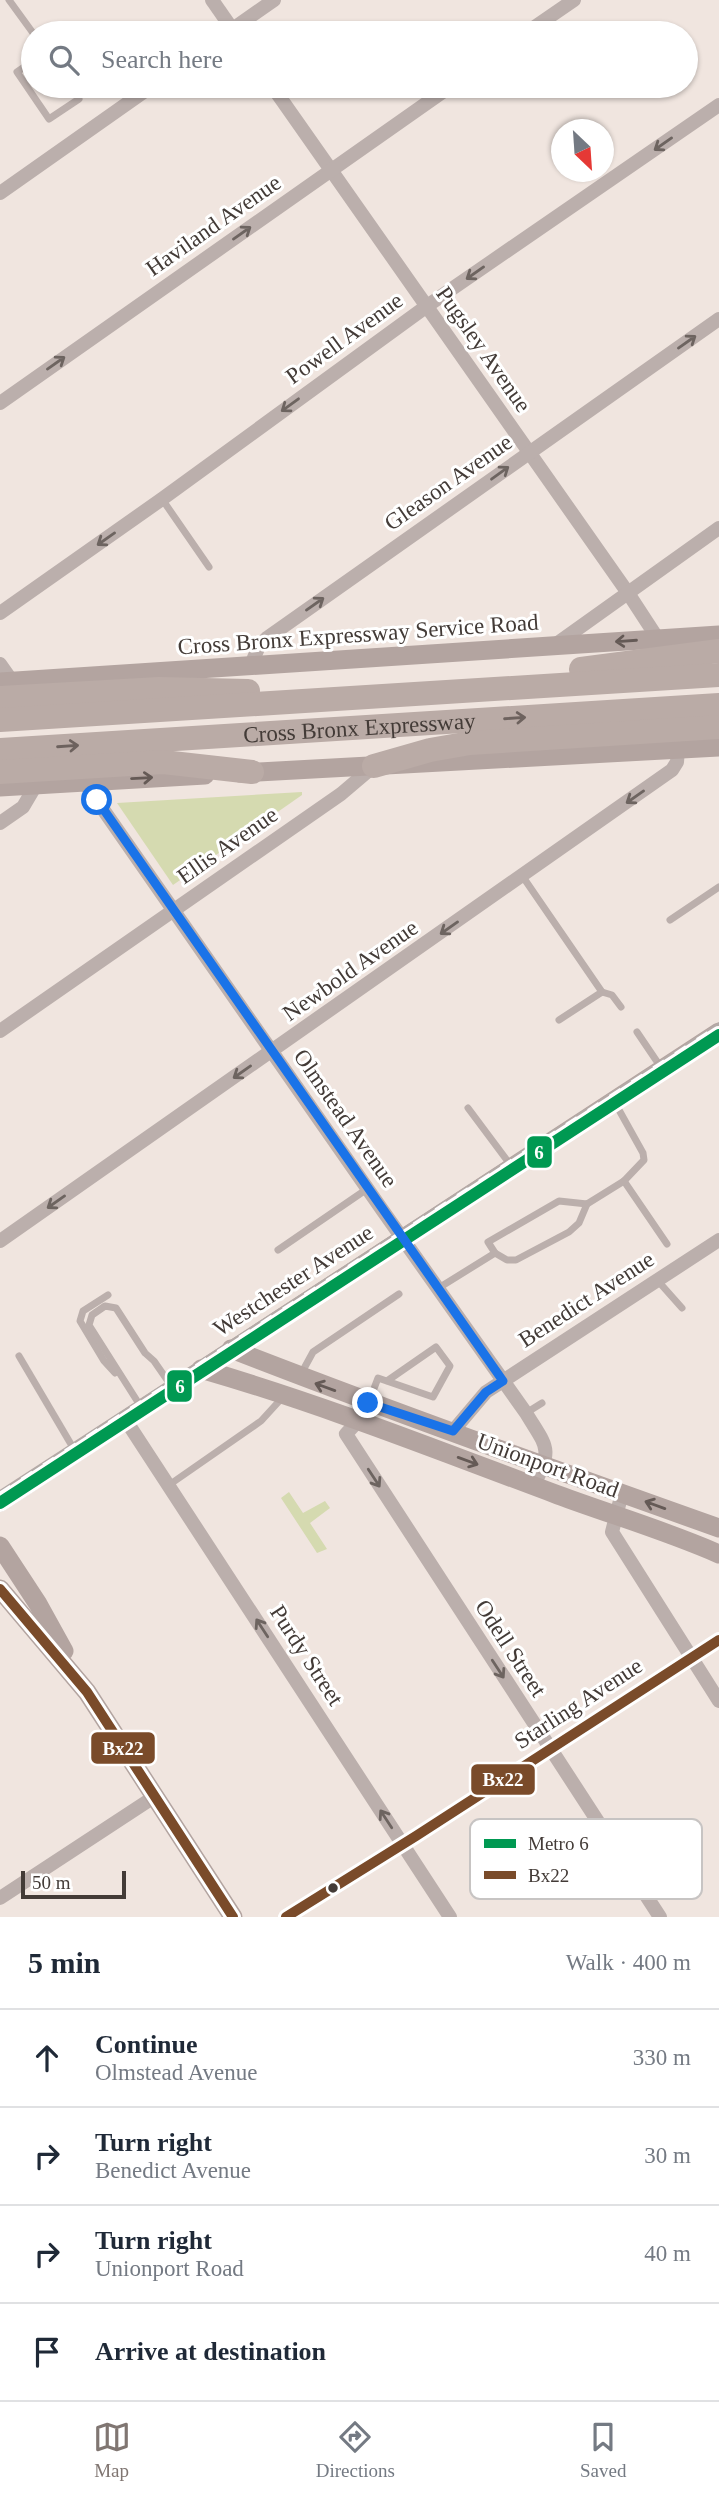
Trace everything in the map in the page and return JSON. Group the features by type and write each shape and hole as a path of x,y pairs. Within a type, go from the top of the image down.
{"highway":[{"path":"449,692 577,669 719,651"},
{"name":"Cross Bronx Expressway","path":"0,720 719,675"},
{"path":"4,687 194,689 347,698"},
{"name":"Cross Bronx Expressway","path":"0,750 719,705"},
{"path":"374,766 430,750 470,743 719,727"},
{"path":"0,772 163,762 252,772"}],"main road":[{"name":"Cross Bronx Expressway Service Road","path":"4,687 250,667 719,635"},
{"path":"0,787 719,747"},
{"name":"Westchester Avenue","path":"0,1502 719,1032"},
{"name":"Unionport Road","path":"232,1349 368,1403 453,1431 719,1528"},
{"name":"Unionport Road","path":"201,1369 285,1395 719,1554"},
{"path":"0,1546 38,1604 87,1692 233,1917"},
{"path":"0,1589 87,1692"}],"street":[{"path":"212,0 225,21"},
{"path":"246,21 274,0"},
{"path":"543,21 574,0"},
{"path":"0,193 135,98"},
{"name":"Pugsley Avenue","path":"280,98 628,593 657,639"},
{"name":"Haviland Avenue","path":"0,402 434,98"},
{"name":"Powell Avenue","path":"0,613 427,306 719,105"},
{"name":"Gleason Avenue","path":"250,667 259,646 267,638 719,319"},
{"path":"554,646 719,528"},
{"path":"0,664 4,687"},
{"name":"Newbold Avenue","path":"0,1241 672,771 677,762 678,750"},
{"name":"Ellis Avenue","path":"0,1031 341,794 374,766"},
{"name":"Olmstead Avenue","path":"84,782 526,1413 547,1448 544,1464"},
{"path":"0,823 23,807 36,785"},
{"name":"Benedict Avenue","path":"453,1431 486,1392 719,1240"},
{"name":"Odell Street","path":"368,1403 346,1434 596,1819"},
{"name":"Purdy Street","path":"134,1413 169,1485 450,1917"},
{"path":"534,1485 544,1464"},
{"path":"622,1493 612,1532 719,1700"},
{"name":"Starling Avenue","path":"286,1917 719,1640"},
{"path":"0,1898 154,1797"},
{"name":"Odell Street","path":"648,1899 660,1917"}],"lane":[{"path":"9,0 24,21"},
{"path":"35,98 49,119 78,98"},
{"path":"162,499 209,567"},
{"path":"523,877 602,992 612,995 621,1007"},
{"path":"670,920 719,887"},
{"path":"559,1020 602,992"},
{"path":"637,1032 662,1069"},
{"path":"587,1204 559,1201 488,1242 495,1253 507,1260 516,1259 569,1232 579,1223 587,1204 624,1181 644,1160 643,1153 614,1101"},
{"path":"468,1108 512,1167"},
{"path":"624,1181 667,1244"},
{"path":"278,1250 367,1189"},
{"path":"437,1289 495,1253"},
{"path":"657,1280 682,1308"},
{"path":"299,1377 313,1352 399,1294"},
{"path":"108,1296 83,1311 81,1325 104,1361 123,1381"},
{"path":"134,1413 123,1381 89,1325 92,1315 105,1306 113,1306 173,1388"},
{"path":"368,1403 378,1378 433,1397 450,1366 436,1347 387,1381"},
{"path":"151,1349 154,1361"},
{"path":"19,1356 76,1452"},
{"path":"169,1485 261,1421 285,1395"},
{"path":"526,1413 542,1403"}],"green space":[{"path":"302,792 302,795 173,885 117,803"},
{"path":"289,1492 303,1513 325,1501 330,1508 310,1523 327,1549 317,1553 281,1498"}],"railway":[{"path":"0,1494 719,1026"}],"metro line":[{"name":"6","path":"0,1503 719,1035"}],"transit line":[{"name":"Bx22","path":"0,1589 87,1692 233,1917"},
{"name":"Bx22","path":"286,1917 719,1640"}],"route":[{"path":"97,800 503,1381 486,1392 453,1431 368,1403"}]}
